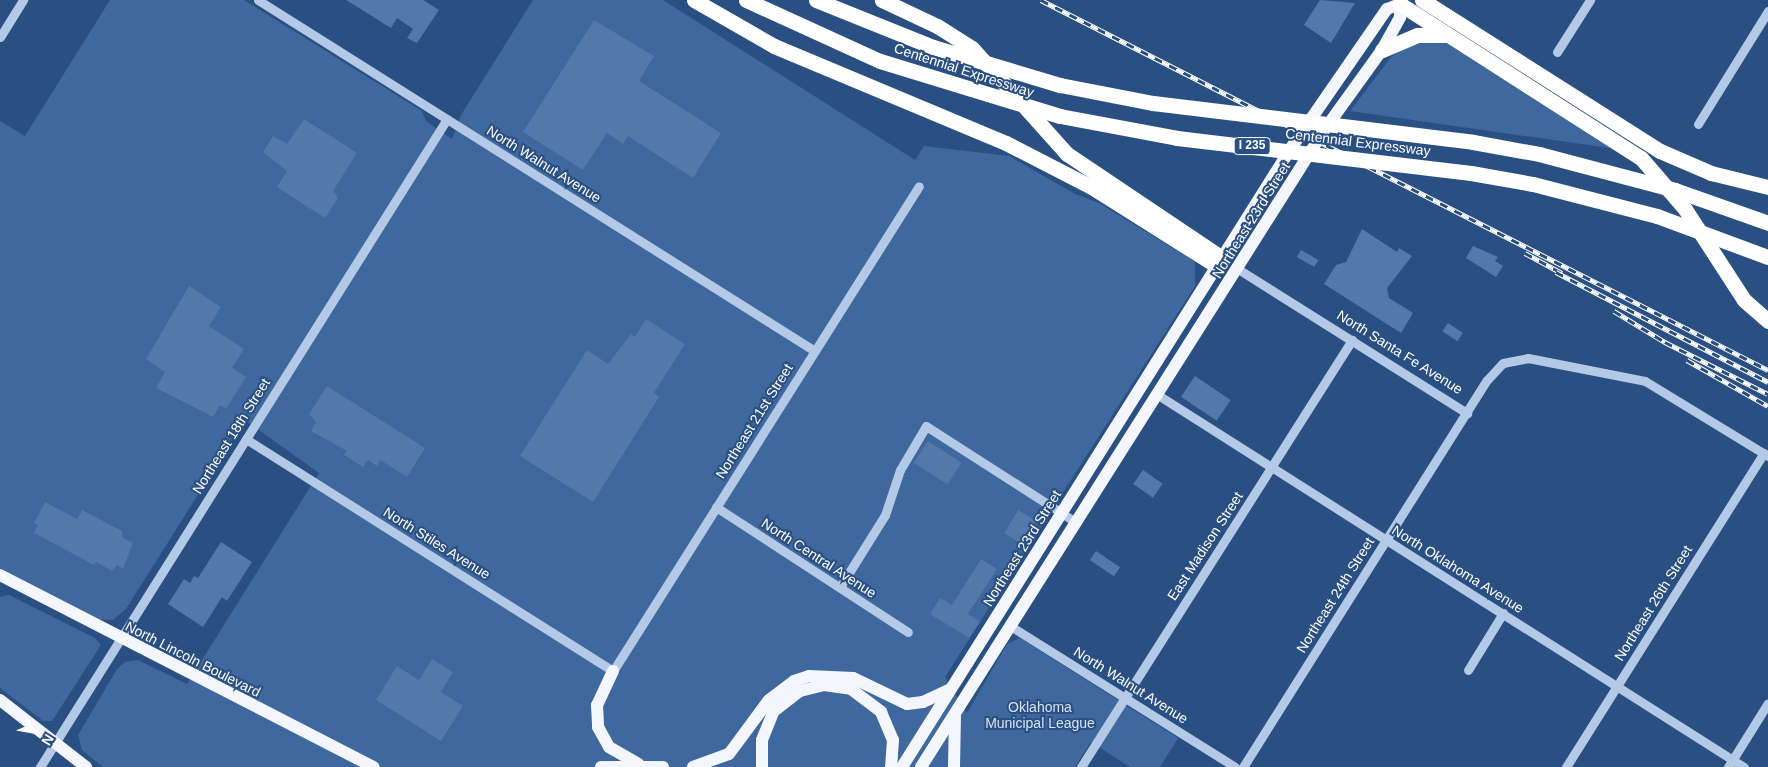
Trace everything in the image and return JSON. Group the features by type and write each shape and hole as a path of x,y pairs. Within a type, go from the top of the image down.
{"highway":[{"path":"694,0 774,46 951,120 1093,188 1209,261 1222,258"},
{"name":"Centennial Expressway","path":"746,0 880,61 1060,116 1177,138 1471,172 1533,184 1657,216 1768,257"},
{"name":"Centennial Expressway","path":"816,0 933,47 1060,85 1163,104 1473,142 1539,154 1675,190 1768,223"},
{"path":"882,0 956,37 988,62 1067,154 1222,258"},
{"path":"1422,0 1660,151 1711,174 1768,187"},
{"path":"1399,1 1447,35 1623,145 1653,168 1685,209 1736,289 1768,321"},
{"path":"1382,50 1418,35 1447,35"}],"main road":[{"name":"Northeast 23rd Street","path":"921,767 1078,523 1325,129 1382,50 1400,17 1399,1"},
{"name":"Northeast 23rd Street","path":"902,767 1291,148 1387,9 1399,1"},
{"name":"North Santa Fe Avenue","path":"1222,258 1238,269"},
{"name":"North Lincoln Boulevard","path":"0,575 120,639 374,767"},
{"path":"613,671 597,705 598,727 609,747 639,764"},
{"path":"693,767 729,754 769,700 794,681 808,676 853,678 907,704 923,702 951,689"},
{"path":"762,767 762,740 774,711 800,691 824,685 851,689 881,712 893,740 891,767"},
{"path":"0,700 86,767"},
{"path":"954,767 955,714"},
{"path":"601,767 639,764 664,767"}],"street":[{"path":"0,37 23,0"},
{"name":"North Walnut Avenue","path":"258,0 815,351"},
{"path":"1557,52 1590,0"},
{"path":"1698,124 1768,11"},
{"name":"Northeast 18th Street","path":"40,767 447,119"},
{"name":"Northeast 21st Street","path":"613,671 919,186"},
{"name":"North Santa Fe Avenue","path":"1238,269 1467,413 1497,368 1514,359 1528,358 1645,381 1766,454"},
{"name":"East Madison Street","path":"1081,767 1352,340"},
{"name":"North Oklahoma Avenue","path":"1158,395 1503,613 1730,763 1744,767"},
{"name":"Northeast 24th Street","path":"1243,767 1467,413"},
{"path":"840,587 886,515 900,470 926,426 1078,523"},
{"name":"North Stiles Avenue","path":"246,439 613,671"},
{"name":"Northeast 26th Street","path":"1566,767 1766,454"},
{"name":"North Central Avenue","path":"716,507 908,632"},
{"path":"1468,670 1503,613"},
{"name":"North Walnut Avenue","path":"1012,627 1235,767"},
{"path":"1730,763 1768,703"}],"green space":[{"name":"Oklahoma Municipal League","path":"110,0 244,0 422,111 426,121 452,139 461,115 533,0 663,0 915,160 924,146 1009,156 1075,194 1099,203 1195,262 1195,286 945,677 967,713 1007,644 1020,638 1178,738 1160,767 1130,767 1091,742 1075,767 103,767 82,750 78,735 117,669 125,662 138,660 187,684 319,473 245,420 126,609 113,620 98,619 0,569 0,121 25,136"},
{"path":"1436,40 1446,43 1616,149 1350,111 1392,56 1404,47"},
{"path":"9,595 95,638 101,645 52,721 43,721 0,688 0,597"}],"building":[{"path":"346,0 423,0 439,10 417,43 407,38 413,29 397,18 391,28"},
{"path":"1320,0 1355,3 1331,43 1304,25"},
{"path":"594,20 654,56 639,81 721,133 693,178 628,136 623,144 607,133 583,170 523,132"},
{"path":"304,119 357,153 333,191 338,198 325,218 277,187 287,171 263,152 273,136 287,144"},
{"path":"1362,229 1397,252 1399,248 1412,256 1387,288 1389,298 1413,313 1401,333 1324,284 1336,265 1346,262"},
{"path":"1473,246 1498,257 1495,261 1503,266 1496,277 1466,258"},
{"path":"1301,250 1318,260 1314,267 1297,257"},
{"path":"189,286 221,307 209,326 244,349 232,368 246,377 226,409 220,405 213,417 156,388 165,372 146,359"},
{"path":"646,319 685,344 654,393 659,397 593,502 520,456 587,350 608,364 631,334 635,337"},
{"path":"1448,323 1463,333 1457,341 1442,331"},
{"path":"1195,376 1231,400 1217,421 1181,397"},
{"path":"327,386 425,448 407,477 380,460 377,466 368,460 363,467 344,455 347,451 311,431 316,422 309,414"},
{"path":"928,441 962,463 947,485 914,463"},
{"path":"1143,470 1163,484 1153,498 1133,484"},
{"path":"45,502 77,519 82,510 122,531 123,538 133,543 123,569 117,565 112,571 96,562 94,565 34,533 38,525 34,523"},
{"path":"1018,510 1036,521 1022,544 1004,533"},
{"path":"221,542 252,562 227,601 222,597 203,627 168,604 184,579 190,583 194,576 198,578"},
{"path":"1096,551 1120,567 1114,576 1090,560"},
{"path":"981,559 997,569 968,614 980,622 969,638 930,614 940,598 952,605"},
{"path":"432,659 453,672 441,692 463,706 441,741 376,700 397,666 419,680"}],"railway":[{"path":"1041,0 1768,370"},
{"path":"1525,253 1562,273"},
{"path":"1556,272 1768,382"},
{"path":"1614,311 1665,342 1768,394"},
{"path":"1687,360 1768,406"}]}
